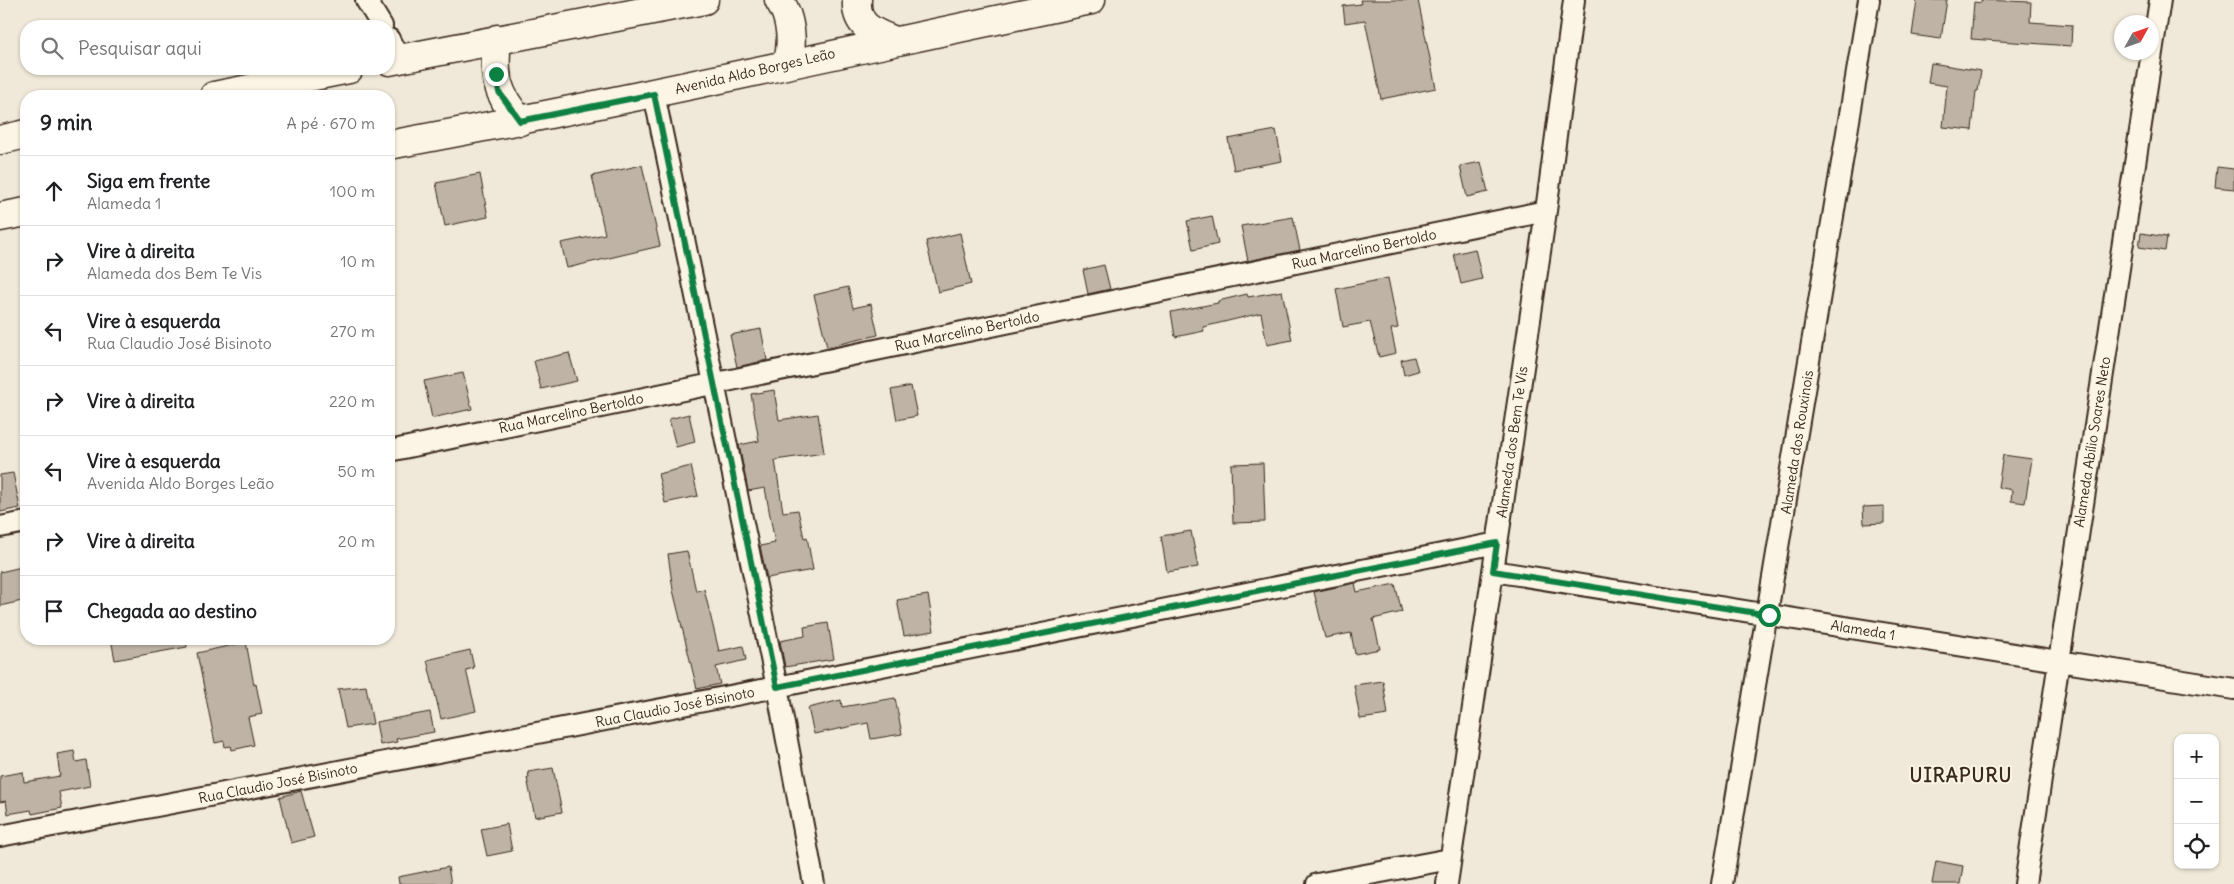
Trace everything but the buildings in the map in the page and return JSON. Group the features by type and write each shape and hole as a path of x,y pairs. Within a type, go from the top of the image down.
{"street":[{"path":"366,0 378,20"},
{"path":"395,53 497,39 704,0"},
{"path":"779,0 785,13 790,37 791,53 786,64"},
{"path":"857,0 856,6 861,20 868,30 895,41"},
{"name":"Avenida Aldo Borges Leão","path":"395,144 654,94 786,64 1091,0"},
{"name":"Alameda dos Bem Te Vis","path":"1447,884 1546,211 1574,0"},
{"name":"Alameda dos Rouxinois","path":"1722,884 1769,615 1869,0"},
{"name":"Alameda Abílio Soares Neto","path":"2025,884 2160,0"},
{"path":"497,39 496,74 499,92 520,121"},
{"path":"244,90 319,75"},
{"path":"654,94 777,687 814,884"},
{"path":"0,140 20,135"},
{"name":"Rua Marcelino Bertoldo","path":"395,450 1546,211"},
{"path":"0,217 20,213"},
{"path":"0,527 20,523"},
{"name":"Rua Claudio José Bisinoto","path":"0,836 777,687 1497,543"},
{"name":"Alameda 1","path":"1493,571 2058,659 2234,689"},
{"path":"1318,884 1450,859"}],"district":[{"name":"UIRAPURU","path":"1961,775"}],"route":[{"path":"496,74 499,92 506,105 520,121 654,94 777,687 1497,543 1493,571 1769,615"}]}
